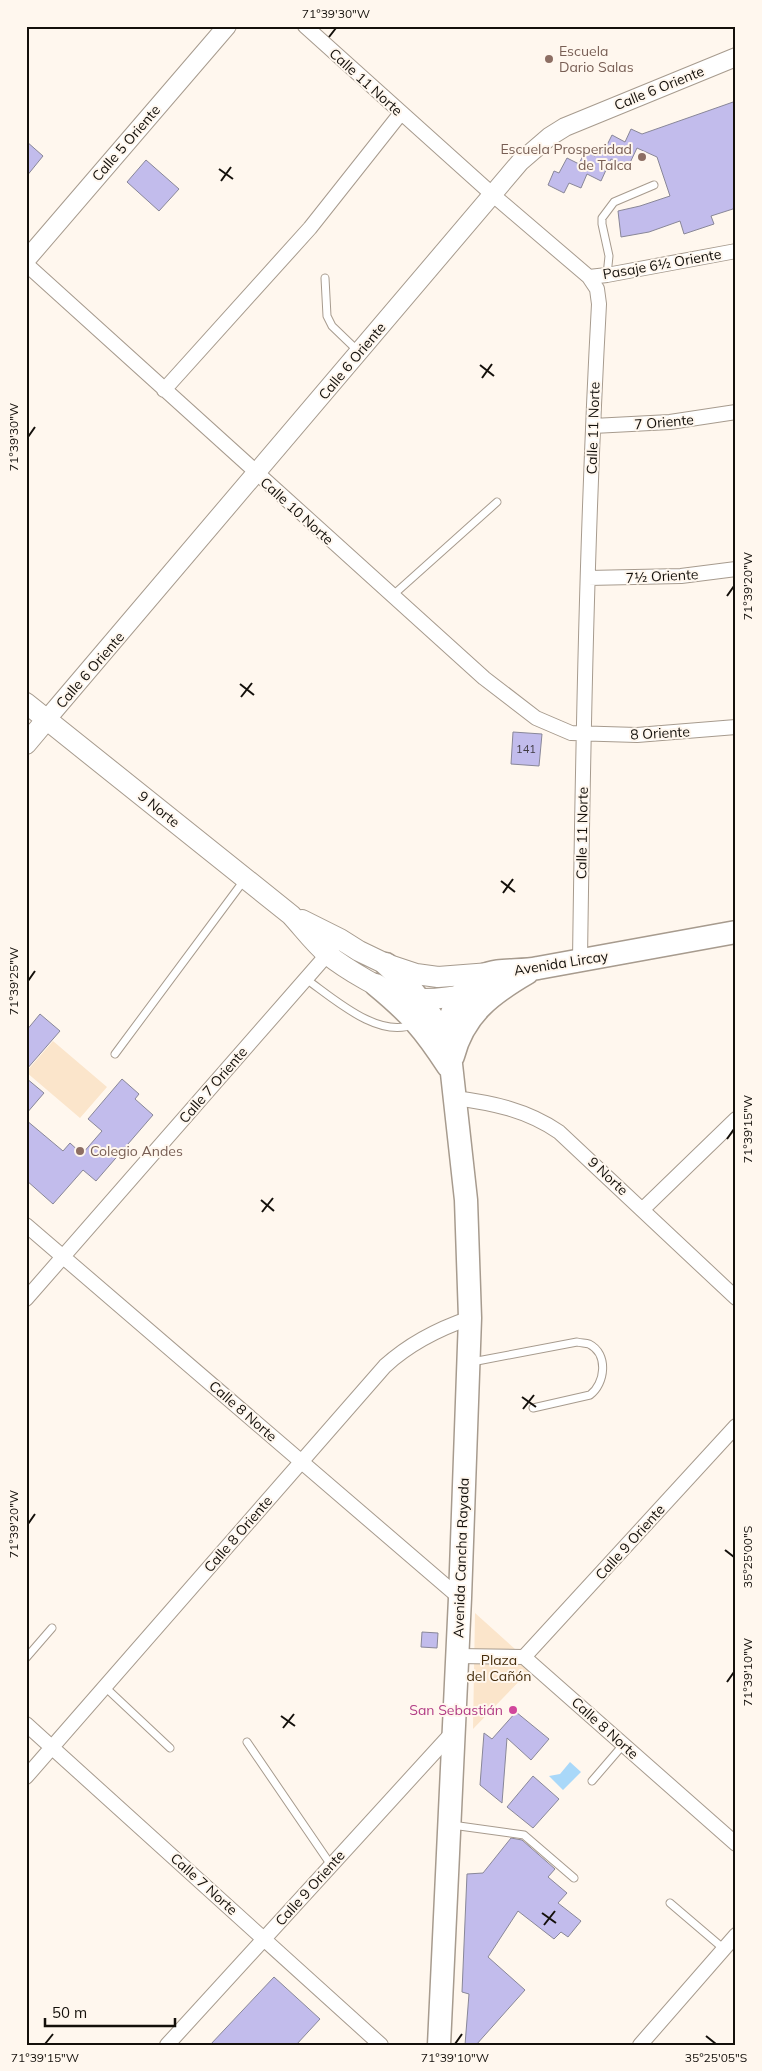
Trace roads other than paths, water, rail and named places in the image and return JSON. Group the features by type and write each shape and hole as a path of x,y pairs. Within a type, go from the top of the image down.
{"main road":[{"name":"9 Norte","path":"26,703 291,915 327,954 376,985"},
{"name":"Calle 6 Oriente","path":"26,744 47,719"},
{"name":"9 Norte","path":"291,915 386,964"},
{"name":"Avenida Lircay","path":"534,969 736,932"},
{"path":"386,964 416,974 497,980"},
{"path":"386,964 421,998 448,1042"},
{"name":"Avenida Cancha Rayada","path":"438,2045 460,1598 470,1318 466,1200 447,1028 453,1010 461,995 481,976 497,980 534,969"},
{"name":"Avenida Cancha Rayada","path":"452,1072 453,1058 462,1031 497,980"},
{"path":"376,985 399,996 421,998 461,995"},
{"path":"376,985 406,1009 418,1022 452,1072"}],"street":[{"name":"Calle 5 Oriente","path":"26,260 227,26"},
{"name":"Calle 11 Norte","path":"305,26 493,195 589,277 597,289 599,304 583,735 580,960"},
{"name":"Calle 6 Oriente","path":"47,719 534,149 565,126 736,57"},
{"path":"164,390 310,228 401,112"},
{"name":"Pasaje 6½ Oriente","path":"589,277 736,251"},
{"name":"Calle 10 Norte","path":"26,264 257,475 484,678 536,718 559,729 583,735"},
{"name":"7 Oriente","path":"593,426 670,422 736,412"},
{"name":"7½ Oriente","path":"588,578 680,576 736,570"},
{"name":"8 Oriente","path":"583,735 637,735 736,727"},
{"name":"Calle 7 Oriente","path":"26,1299 340,939"},
{"name":"9 Norte","path":"455,1098 481,1101 514,1109 546,1123 572,1142 736,1298"},
{"path":"642,1209 736,1119"},
{"name":"Calle 8 Norte","path":"26,1225 460,1598"},
{"name":"Calle 8 Oriente","path":"26,1777 385,1366 398,1354 426,1336 470,1318"},
{"name":"Calle 9 Oriente","path":"524,1657 736,1426"},
{"path":"457,1656 524,1657"},
{"name":"Calle 8 Norte","path":"524,1657 736,1844"},
{"name":"Calle 7 Norte","path":"26,1724 381,2045"},
{"name":"Calle 9 Oriente","path":"167,2045 453,1732"},
{"path":"640,2045 736,1935"}],"lane":[{"path":"607,275 609,256 602,218 614,202 654,184"},
{"path":"325,278 326,316 332,326 360,353"},
{"path":"392,596 497,502"},
{"path":"114,1054 246,879"},
{"path":"306,979 344,1006 377,1025 406,1027 418,1022"},
{"path":"469,1363 577,1342 589,1344 599,1352 603,1363 603,1374 596,1390 590,1395 533,1408"},
{"path":"26,1658 52,1628"},
{"path":"105,1687 170,1748"},
{"path":"247,1742 331,1865"},
{"path":"592,1781 623,1745"},
{"path":"449,1825 524,1834 574,1878"},
{"path":"670,1903 724,1949"}],"water":[{"path":"570,1762 581,1772 563,1790 549,1776 560,1774"}],"place":[{"name":"Escuela Dario Salas","path":"549,59"},
{"name":"Escuela Prosperidad de Talca","path":"642,157"},
{"name":"Colegio Andes","path":"80,1151"},
{"name":"San Sebastián","path":"513,1710"}],"park label":[{"name":"Plaza del Cañón","path":"499,1668"}]}
